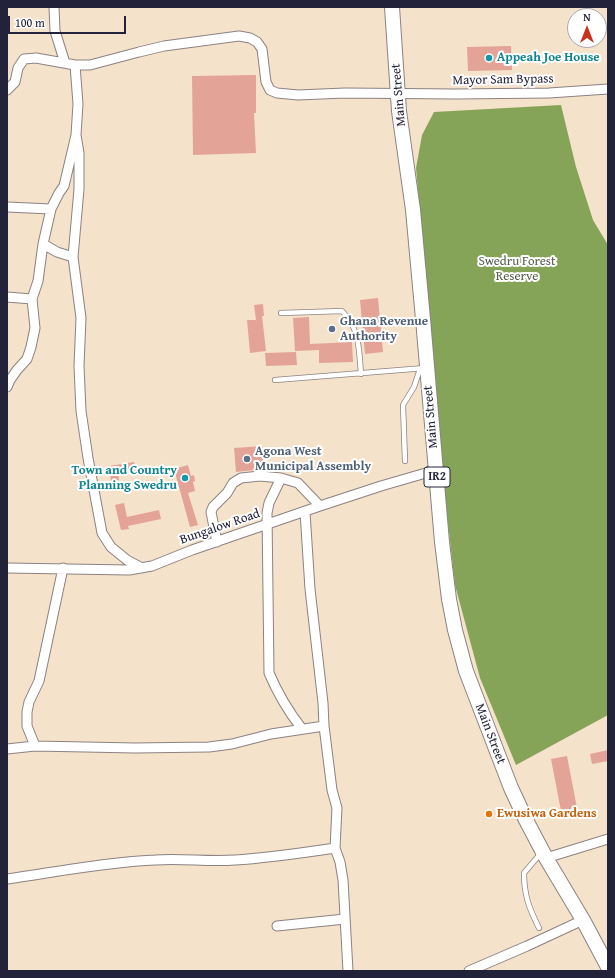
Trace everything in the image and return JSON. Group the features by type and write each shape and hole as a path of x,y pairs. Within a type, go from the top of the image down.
{"main road":[{"name":"Main Street","path":"392,7 400,118 413,210 423,319 423,369 436,470 442,542 449,599 455,630 466,671 511,788 544,855 583,920"},
{"name":"IR2","path":"583,920 608,967"}],"street":[{"path":"7,387 16,370 27,359 31,347 35,328 32,299 38,281 43,244 51,209 64,186 76,135 78,104 70,64 55,31 54,7"},
{"name":"Mayor Sam Bypass","path":"7,90 15,82 18,68 24,59 36,58 70,64 90,65 164,46 239,36 250,38 257,42 262,49 266,82 270,90 277,94 549,93 608,88"},
{"path":"76,135 80,153 79,189 73,257 81,318 81,411 89,466 102,533 111,547 127,560 142,568"},
{"path":"7,207 51,209"},
{"path":"43,244 57,252 73,257"},
{"path":"7,297 32,299"},
{"name":"Bungalow Road","path":"7,568 129,570 152,566 320,506 436,470"},
{"path":"217,542 211,512 213,507 227,493 233,482 241,478 260,476 281,478 298,483 320,506"},
{"path":"281,478 269,503 267,513 269,673 276,691 302,729"},
{"path":"305,512 310,589 323,703 324,726 332,790 337,808 335,848 340,862 343,880 348,971"},
{"path":"35,746 28,726 27,712 29,702 39,681 63,568"},
{"path":"7,748 35,746 135,748 209,747 232,744 271,734 324,726"},
{"path":"544,855 608,839"},
{"path":"7,879 122,863 156,860 234,860 284,856 335,848"},
{"path":"277,926 345,919"},
{"path":"469,971 583,920"}],"lane":[{"path":"281,312 342,311 350,319 358,337 361,374"},
{"path":"275,380 423,369"},
{"path":"405,461 403,405 423,369"},
{"path":"539,928 528,906 524,887 524,873 544,855"}],"green space":[{"name":"Swedru Forest Reserve","path":"561,105 576,167 593,220 608,245 608,715 516,765 480,678 455,585 447,514 416,168 422,135 434,112"}],"building":[{"name":"Appeah Joe House","path":"511,46 512,70 468,71 467,47"},
{"path":"256,75 256,113 254,113 256,153 193,155 192,76"},
{"path":"378,298 383,352 365,354 360,300"},
{"path":"263,304 264,316 262,316 266,351 250,353 247,320 256,320 254,305"},
{"path":"309,317 310,344 352,342 353,362 319,363 319,350 295,351 293,318"},
{"path":"296,352 297,365 266,366 265,353"},
{"path":"262,446 264,469 236,472 234,448"},
{"path":"134,462 136,471 118,474 119,480 111,481 109,466"},
{"name":"Town and Country Planning Swedru","path":"188,465 191,476 194,475 195,481 193,482 195,491 188,493 198,525 190,527 174,469"},
{"path":"124,503 127,517 159,510 161,519 128,526 129,529 121,530 115,505"},
{"path":"608,750 608,761 592,764 590,754"},
{"path":"567,756 577,808 561,811 551,759"}],"place":[{"name":"Appeah Joe House","path":"489,58"},
{"name":"Ghana Revenue Authority","path":"332,329"},
{"name":"Agona West Municipal Assembly","path":"247,459"},
{"name":"Town and Country Planning Swedru","path":"185,478"},
{"name":"Ewusiwa Gardens","path":"489,814"}]}
